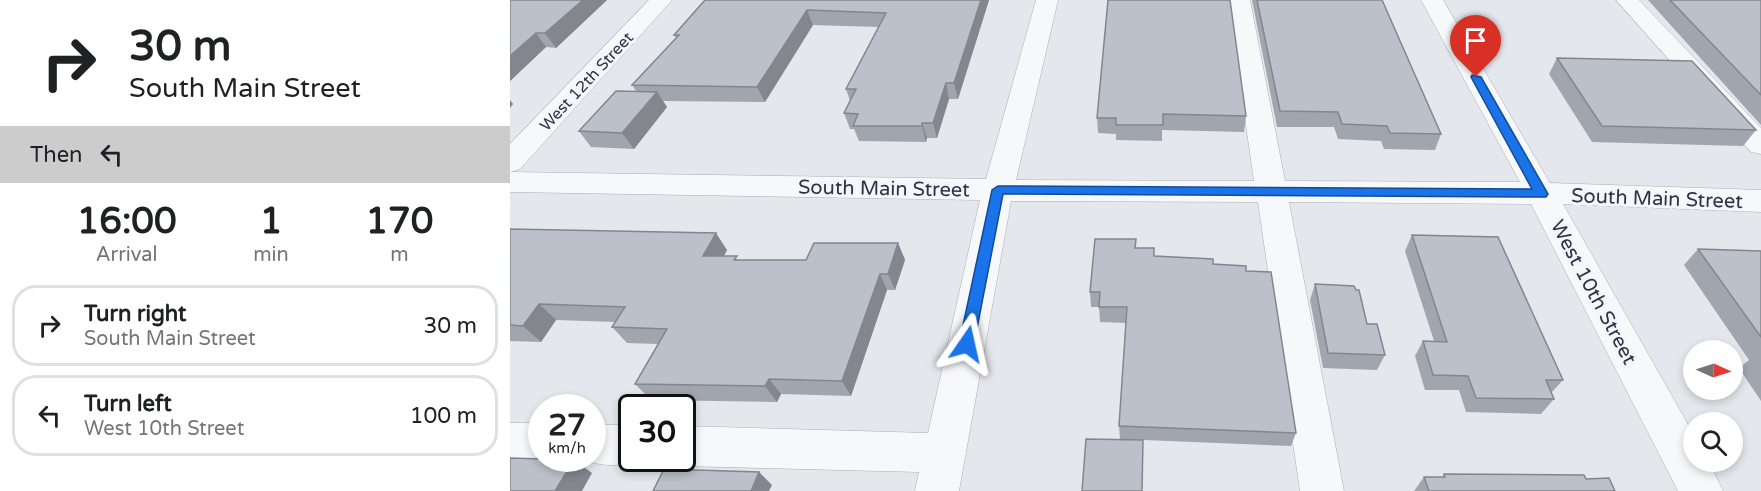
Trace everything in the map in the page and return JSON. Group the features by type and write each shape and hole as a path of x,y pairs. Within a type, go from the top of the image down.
{"street":[{"name":"West 12th Street","path":"510,162 661,0"},
{"path":"696,447 940,472 998,190 1047,0"},
{"path":"1239,0 1322,491"},
{"name":"West 10th Street","path":"1432,0 1541,194 1701,491"},
{"path":"1627,0 1761,145"},
{"name":"South Main Street","path":"510,182 998,190 1541,194 1761,201"},
{"path":"510,442 528,442"}],"building":[{"path":"510,0 583,0 545,33 536,33 510,56"},
{"path":"705,0 981,0 954,83 946,83 933,123 922,123 922,126 853,126 858,114 844,113 856,89 846,89 886,13 807,10 757,87 632,85 679,35 674,35"},
{"path":"1108,0 1230,0 1246,116 1163,114 1163,125 1116,125 1116,118 1097,118"},
{"path":"1257,0 1382,0 1441,134 1390,133 1387,126 1342,124 1338,112 1280,111"},
{"path":"1670,0 1761,0 1761,95"},
{"path":"1557,58 1692,61 1756,130 1602,126"},
{"path":"616,91 657,92 622,133 579,131"},
{"path":"510,229 716,233 703,256 737,256 734,260 806,260 814,243 898,243 888,274 880,274 842,381 769,379 765,386 635,384 667,329 612,327 625,307 539,304 523,326 510,325"},
{"path":"1412,235 1498,237 1563,380 1546,380 1554,399 1476,398 1468,376 1433,375 1423,341 1447,342"},
{"path":"1095,239 1136,239 1135,248 1154,248 1154,256 1213,259 1213,264 1246,266 1246,271 1271,272 1296,433 1119,426 1127,307 1099,307 1100,292 1090,292"},
{"path":"1698,249 1761,251 1761,337"},
{"path":"1315,284 1354,286 1356,290 1359,290 1367,324 1377,324 1385,355 1328,353"},
{"path":"1086,439 1143,440 1142,491 1082,491"},
{"path":"510,458 528,459 528,472 567,472 555,491 510,491"},
{"path":"696,470 759,472 751,491 653,491 662,472 696,472"},
{"path":"1444,474 1584,475 1586,479 1609,478 1615,491 1429,491 1424,477 1445,477"}],"route":[{"path":"967,344 998,190 1541,194 1476,77"}]}
